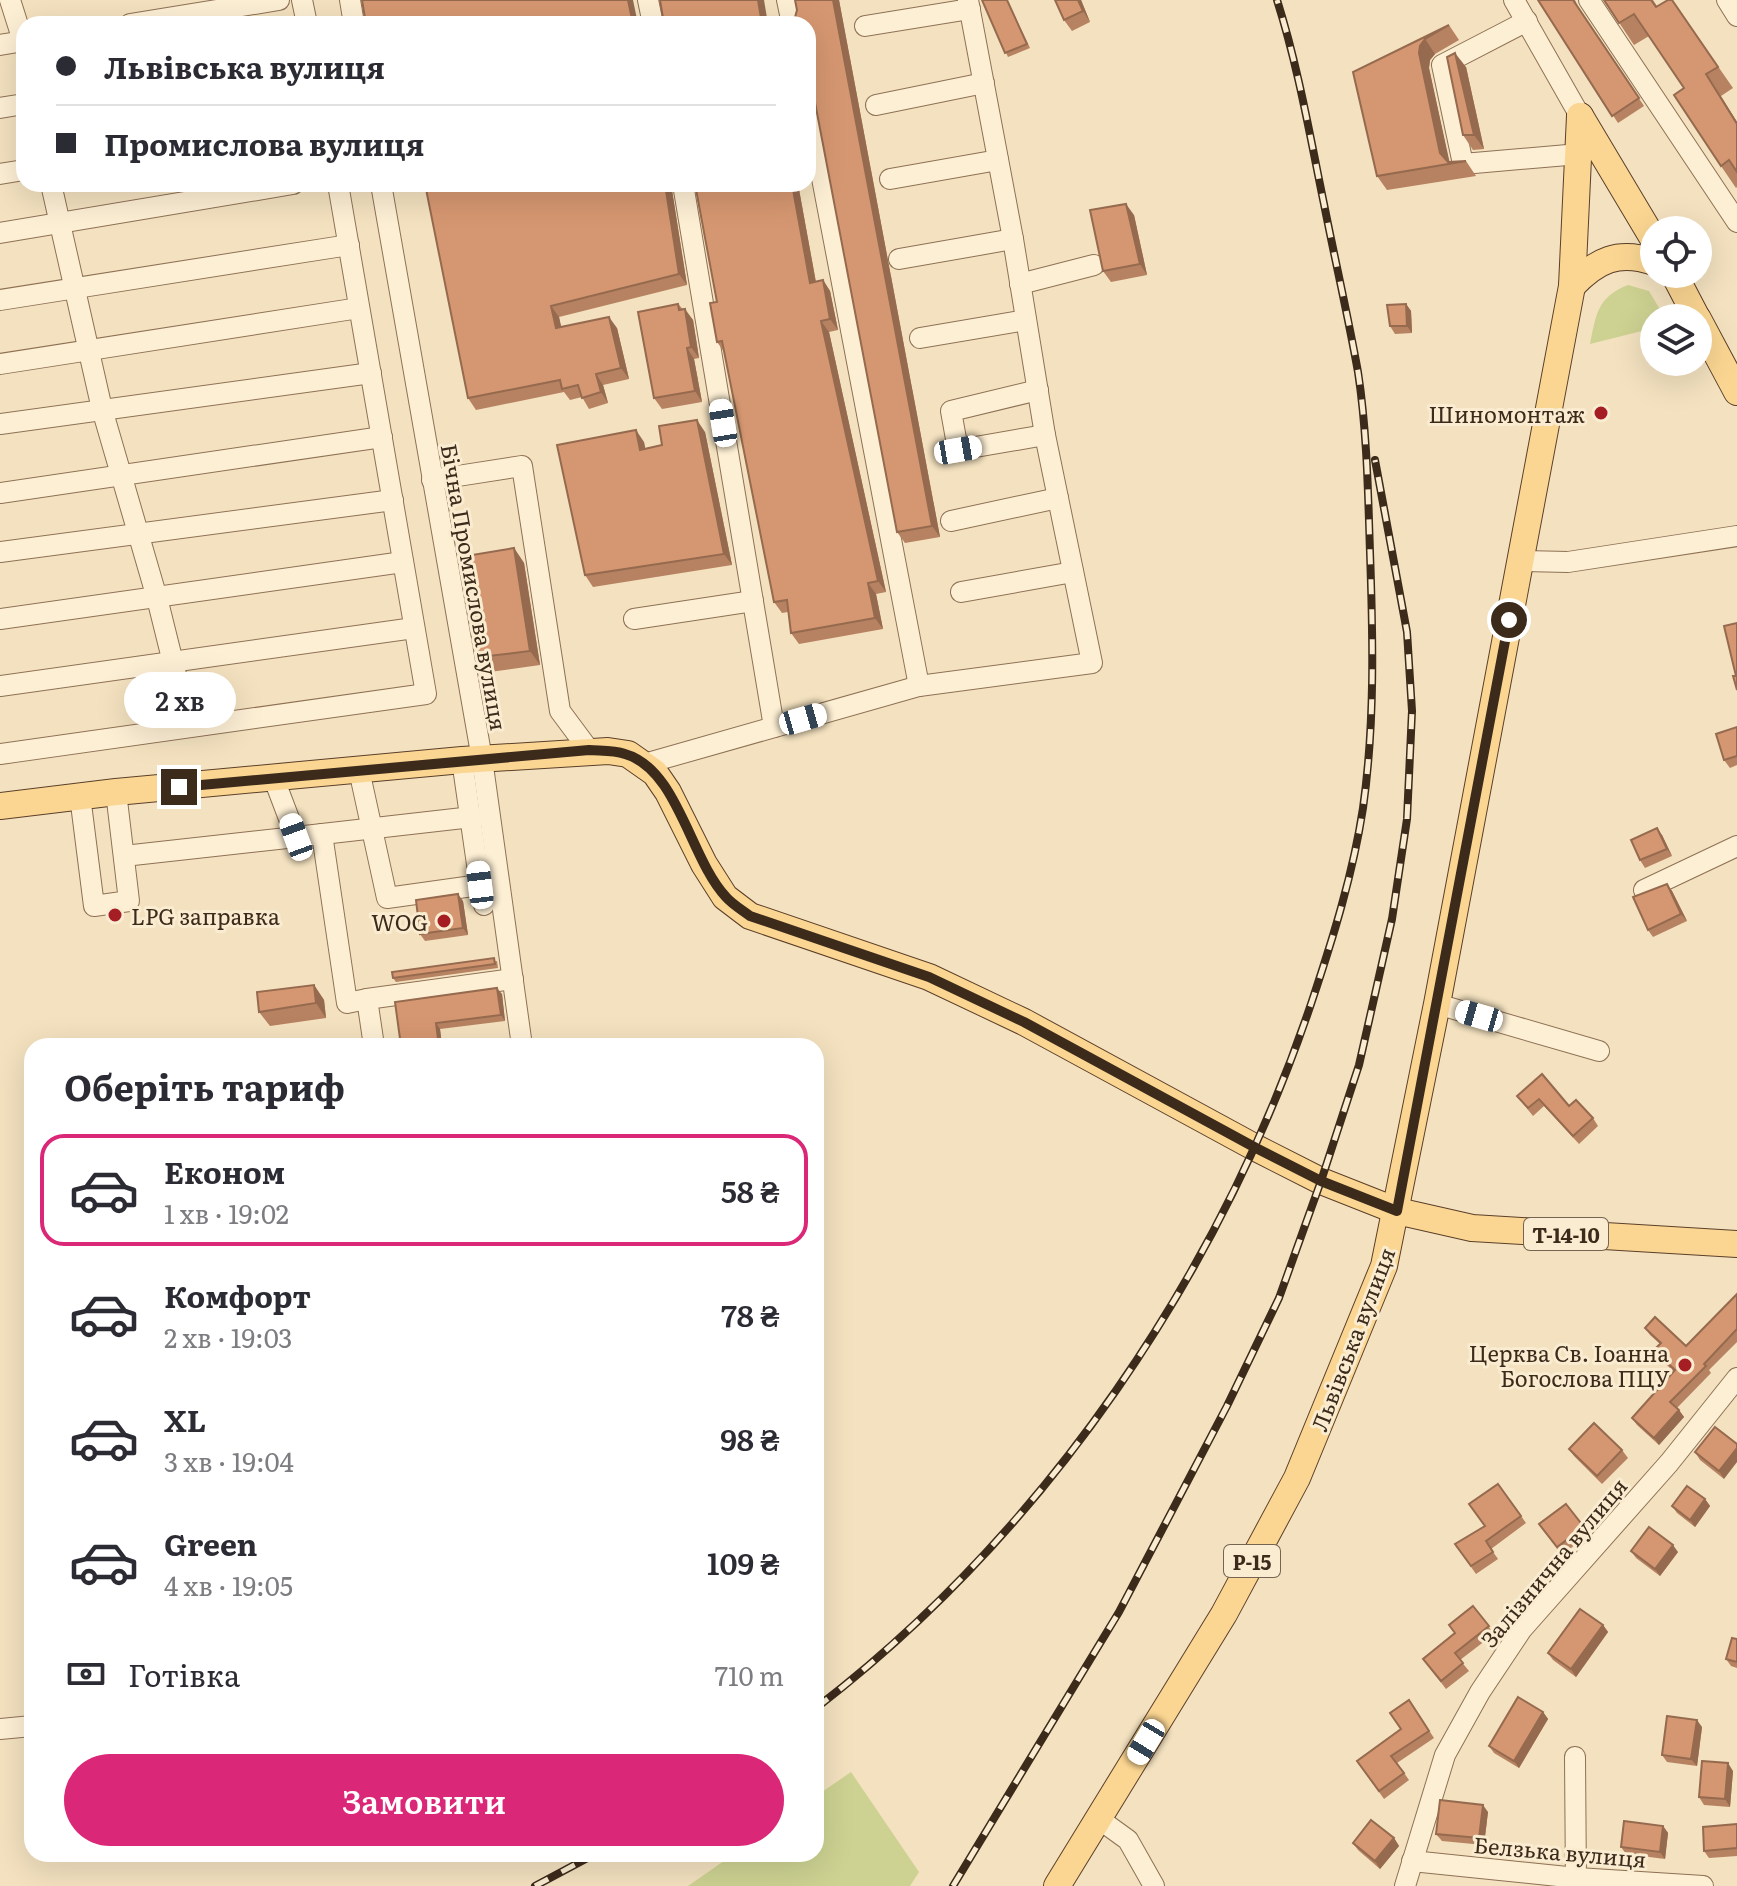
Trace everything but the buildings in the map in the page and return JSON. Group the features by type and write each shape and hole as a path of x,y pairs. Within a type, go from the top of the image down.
{"main road":[{"name":"Львівська вулиця","path":"1057,1886 1224,1614 1297,1478 1384,1266 1437,1004 1572,286 1580,116"},
{"path":"1580,116 1640,217"},
{"path":"1572,286 1592,266 1615,258 1640,257"},
{"path":"1712,345 1737,392"},
{"path":"0,806 116,792 472,759 589,750 628,754 655,773 725,897 750,916 929,977 1024,1022 1321,1181 1397,1211"},
{"name":"Т-14-10","path":"1397,1211 1472,1228 1737,1244"}],"street":[{"path":"180,16 279,0"},
{"path":"1514,0 1580,116"},
{"path":"1589,0 1737,222"},
{"path":"1727,0 1737,16"},
{"path":"644,764 919,686 1092,663 1045,435 1013,239 969,4 865,26"},
{"path":"1527,21 1442,65 1463,164 1579,154"},
{"path":"876,105 984,83"},
{"path":"816,147 919,686"},
{"path":"890,179 998,160"},
{"path":"53,192 102,409 157,598 189,727"},
{"path":"0,233 225,192"},
{"path":"0,754 426,694 339,192"},
{"name":"Бічна Промислова вулиця","path":"382,192 432,480 472,759 521,1038"},
{"path":"684,192 774,727"},
{"path":"899,259 1013,239"},
{"path":"0,300 349,245"},
{"path":"1020,284 1094,265"},
{"path":"0,364 359,308"},
{"path":"920,338 1026,320"},
{"path":"0,424 371,373"},
{"path":"1038,390 951,411 958,450 1045,435"},
{"path":"0,493 382,437"},
{"path":"432,480 522,466 560,711 589,750"},
{"path":"951,521 1058,498"},
{"path":"0,552 393,500"},
{"path":"1520,561 1568,562 1737,536"},
{"path":"0,619 403,562"},
{"path":"961,592 1073,572"},
{"path":"634,619 753,601"},
{"path":"0,686 414,628"},
{"path":"359,770 387,898 482,895 472,817 472,759"},
{"path":"274,779 296,837"},
{"path":"80,796 94,906 129,901 116,792"},
{"path":"124,856 472,817"},
{"path":"322,834 347,1003 513,979"},
{"path":"1644,890 1737,846"},
{"path":"367,999 373,1038"},
{"path":"1437,1004 1599,1051"},
{"name":"Залізнична вулиця","path":"1405,1886 1445,1755 1480,1692 1522,1629 1669,1463 1737,1378"},
{"path":"0,1729 24,1727"},
{"path":"1575,1757 1576,1882"},
{"path":"1099,1819 1128,1840 1154,1886"},
{"name":"Белзька вулиця","path":"1412,1861 1576,1882 1703,1886"}],"green space":[{"path":"1628,285 1649,291 1657,304 1640,304 1640,332 1590,344 1600,308 1618,290"},
{"path":"851,1772 919,1872 910,1886 688,1886 722,1862 824,1862 824,1791"}],"railway":[{"path":"824,1701 900,1638 978,1561 1050,1479 1116,1391 1175,1298 1228,1202 1274,1103 1312,1001 1342,906 1363,808 1371,712 1372,616 1365,439 1350,330 1303,101 1277,0"},
{"path":"953,1886 1119,1612 1227,1406 1279,1298 1359,1065 1392,919 1407,819 1412,711 1407,632 1375,460"},
{"path":"535,1886 580,1862"}],"place":[{"name":"Шиномонтаж","path":"1601,413"},
{"name":"LPG заправка","path":"115,915"},
{"name":"WOG","path":"444,921"},
{"name":"Церква Св. Іоанна Богослова ПЦУ","path":"1685,1365"}],"route":[{"path":"179,787 589,750 628,754 655,773 725,897 750,916 929,977 1024,1022 1321,1181 1397,1211 1509,620"}]}
